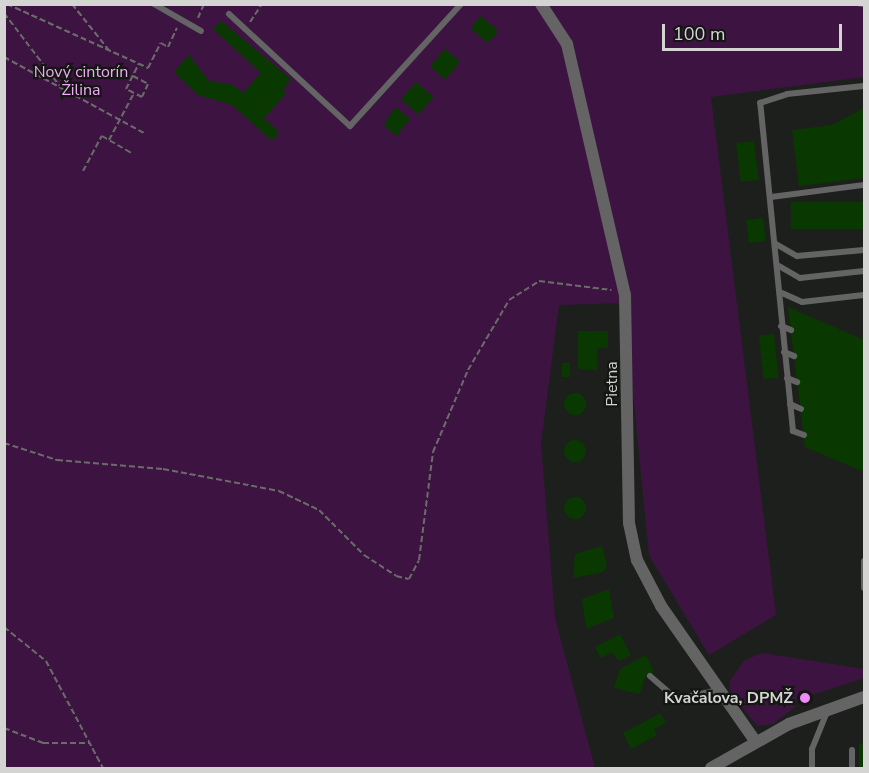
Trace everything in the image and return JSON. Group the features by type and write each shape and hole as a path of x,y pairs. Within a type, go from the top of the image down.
{"street":[{"name":"Pietna","path":"541,4 567,44 625,295 632,542 643,577 756,742"},
{"path":"711,768 756,742 828,709 864,698"}],"lane":[{"path":"154,4 201,31"},
{"path":"228,15 350,126 461,4"},
{"path":"804,435 793,431 781,326 782,293 760,102 787,94 864,86"},
{"path":"771,197 864,185"},
{"path":"776,244 797,256 864,250"},
{"path":"779,266 800,278 864,271"},
{"path":"782,293 802,303 864,295"},
{"path":"781,326 791,330"},
{"path":"784,352 794,356"},
{"path":"787,378 797,382"},
{"path":"790,404 801,409"},
{"path":"864,561 864,583"},
{"path":"650,676 676,699 719,690"},
{"path":"812,768 812,749 828,709"},
{"path":"852,750 852,768"}],"path":[{"path":"7,4 148,68 161,43 168,47 181,20"},
{"path":"72,4 109,51"},
{"path":"194,27 204,4"},
{"path":"245,29 262,4"},
{"path":"849,4 864,6"},
{"path":"4,13 61,87"},
{"path":"4,57 144,133"},
{"path":"133,76 148,84 142,97 126,88 139,64"},
{"path":"109,140 134,93"},
{"path":"83,171 102,136 132,153"},
{"path":"4,443 57,460 163,469 279,491 320,510 364,555 396,576 409,579 419,560 433,452 468,370 509,300 539,281 597,284 625,295"},
{"path":"4,627 46,661 103,768"},
{"path":"4,728 43,743 90,743"}],"green space":[{"name":"Nový cintorín Žilina","path":"5,5 864,5 864,77 711,97 776,615 709,655 649,555 624,303 559,305 541,443 555,618 595,768 5,768"},
{"path":"762,653 864,669 864,678 794,701 796,706 773,724 757,726 731,693 729,682 745,660"}],"building":[{"path":"481,16 498,31 488,43 471,28"},
{"path":"221,21 291,79 283,90 286,94 264,118 279,132 272,141 232,105 198,95 174,72 189,55 209,81 234,85 243,93 261,73 213,29"},
{"path":"445,49 460,62 445,79 430,66"},
{"path":"416,82 433,97 418,114 401,99"},
{"path":"395,107 410,119 396,136 384,125"},
{"path":"864,108 864,178 799,186 792,130 832,125"},
{"path":"754,141 759,180 741,182 736,143"},
{"path":"791,202 864,202 864,229 791,229"},
{"path":"763,218 766,241 749,243 746,220"},
{"path":"788,307 864,340 864,472 805,447"},
{"path":"578,331 608,331 608,348 597,348 598,370 578,369"},
{"path":"774,334 779,378 764,379 759,336"},
{"path":"562,363 570,363 570,377 562,377"},
{"path":"575,393 583,396 586,404 583,412 575,415 567,412 564,404 567,396"},
{"path":"575,440 583,443 586,451 583,459 575,462 567,459 564,451 567,443"},
{"path":"575,497 585,504 586,508 579,518 575,519 565,512 564,508 571,498"},
{"path":"602,546 607,566 603,572 573,578 575,554"},
{"path":"609,589 614,618 586,629 582,599"},
{"path":"620,634 631,655 619,661 612,652 601,658 595,647"},
{"path":"646,655 654,672 645,677 640,694 614,688 620,669"},
{"path":"661,713 666,723 654,729 657,735 631,749 623,733"},
{"path":"859,744 864,744 864,768 859,768"}],"place":[{"name":"Kvačalova, DPMŽ","path":"805,698"}]}
